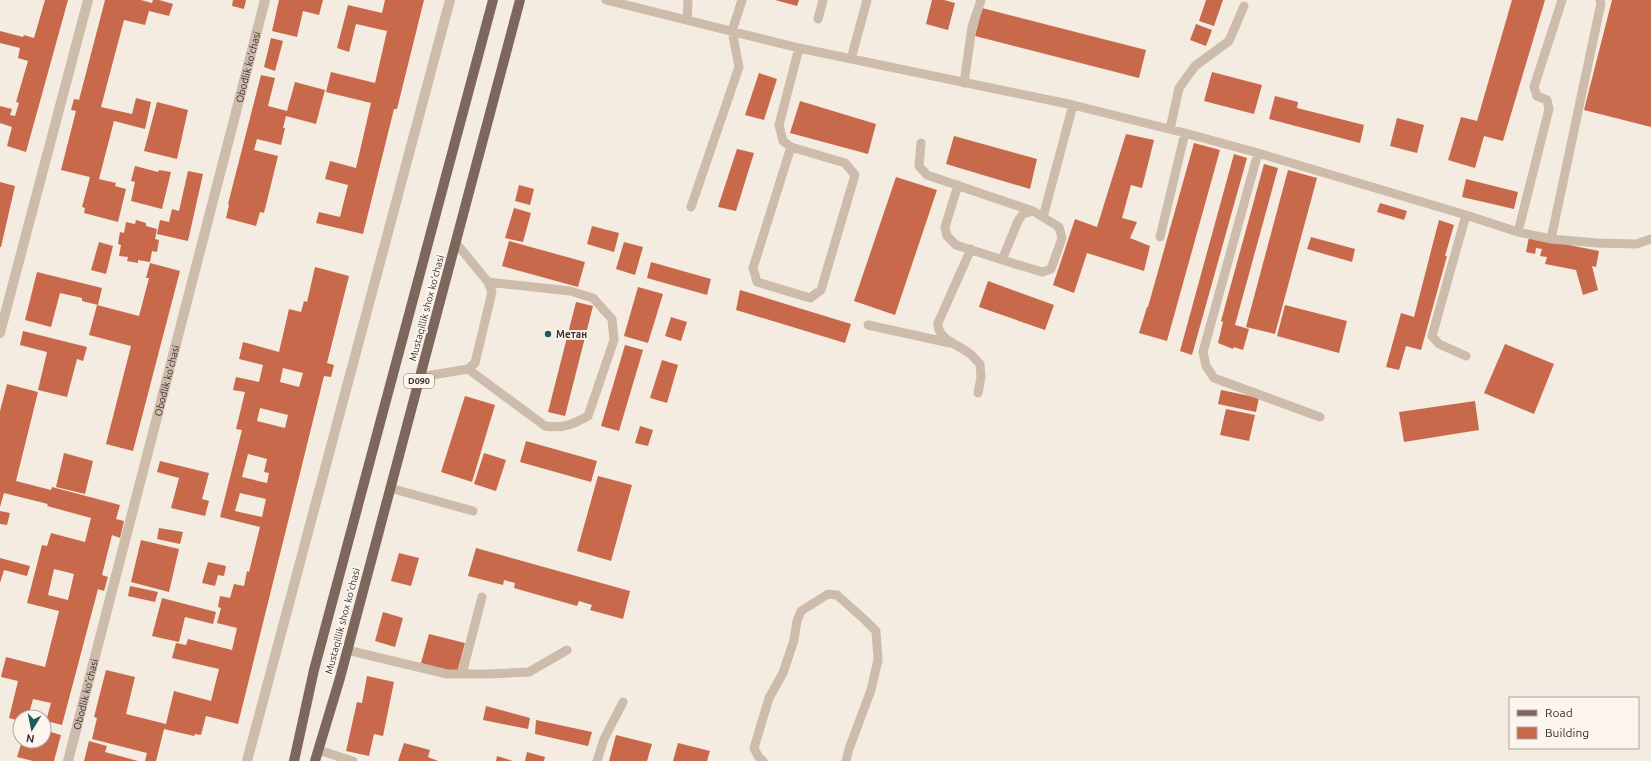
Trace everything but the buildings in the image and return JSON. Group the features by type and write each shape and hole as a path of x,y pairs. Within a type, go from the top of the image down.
{"main road":[{"name":"Mustaqillik shox ko'chasi","path":"294,761 314,670 493,0"},
{"name":"Mustaqillik shox ko'chasi","path":"315,761 348,650 520,0"}],"street":[{"path":"0,333 88,0"},
{"name":"Obodlik ko'chasi","path":"68,761 265,0"},
{"path":"247,761 450,0"}],"lane":[{"path":"606,0 732,30 799,48 1073,105 1170,129 1258,153 1518,232 1551,239 1598,243 1636,244 1651,238"},
{"path":"687,20 688,0"},
{"path":"691,207 739,67 732,30 742,0"},
{"path":"818,19 823,0"},
{"path":"851,59 867,0"},
{"path":"964,83 972,27 981,0"},
{"path":"1518,232 1549,109 1547,100 1537,96 1534,87 1562,0"},
{"path":"1551,239 1601,3 1600,0"},
{"path":"1170,129 1179,88 1195,66 1229,41 1244,6"},
{"path":"792,147 754,268 757,282 810,298 821,290 855,175 845,163 792,147 783,141 779,125 799,48"},
{"path":"1042,217 1073,105"},
{"path":"1160,238 1185,133"},
{"path":"921,143 919,166 926,175 958,185 1033,211 1059,228 1062,238 1051,269 1042,272 1002,260 956,244 947,236 945,227 958,185"},
{"path":"1258,153 1203,352 1206,366 1214,378 1320,417"},
{"path":"1002,260 1018,221 1023,214 1033,211"},
{"path":"1466,215 1432,336 1439,344 1466,356"},
{"path":"420,377 468,369 475,363 492,292 488,282 456,243"},
{"path":"971,249 938,323 938,329 941,334 968,352 980,364 981,377 978,393"},
{"path":"468,369 545,426 557,428 573,425 588,416 614,340 612,319 593,298 570,291 488,282"},
{"path":"868,325 954,344"},
{"path":"390,488 473,511"},
{"path":"763,761 758,756 754,748 769,698 782,674 794,640 797,621 801,611 828,594 837,595 876,631 878,660 846,761"},
{"path":"462,674 482,597"},
{"path":"348,650 447,674 529,672 567,650"},
{"path":"597,761 604,739 623,702"},
{"path":"318,750 353,761"}],"place":[{"name":"Метан","path":"548,334"}]}
